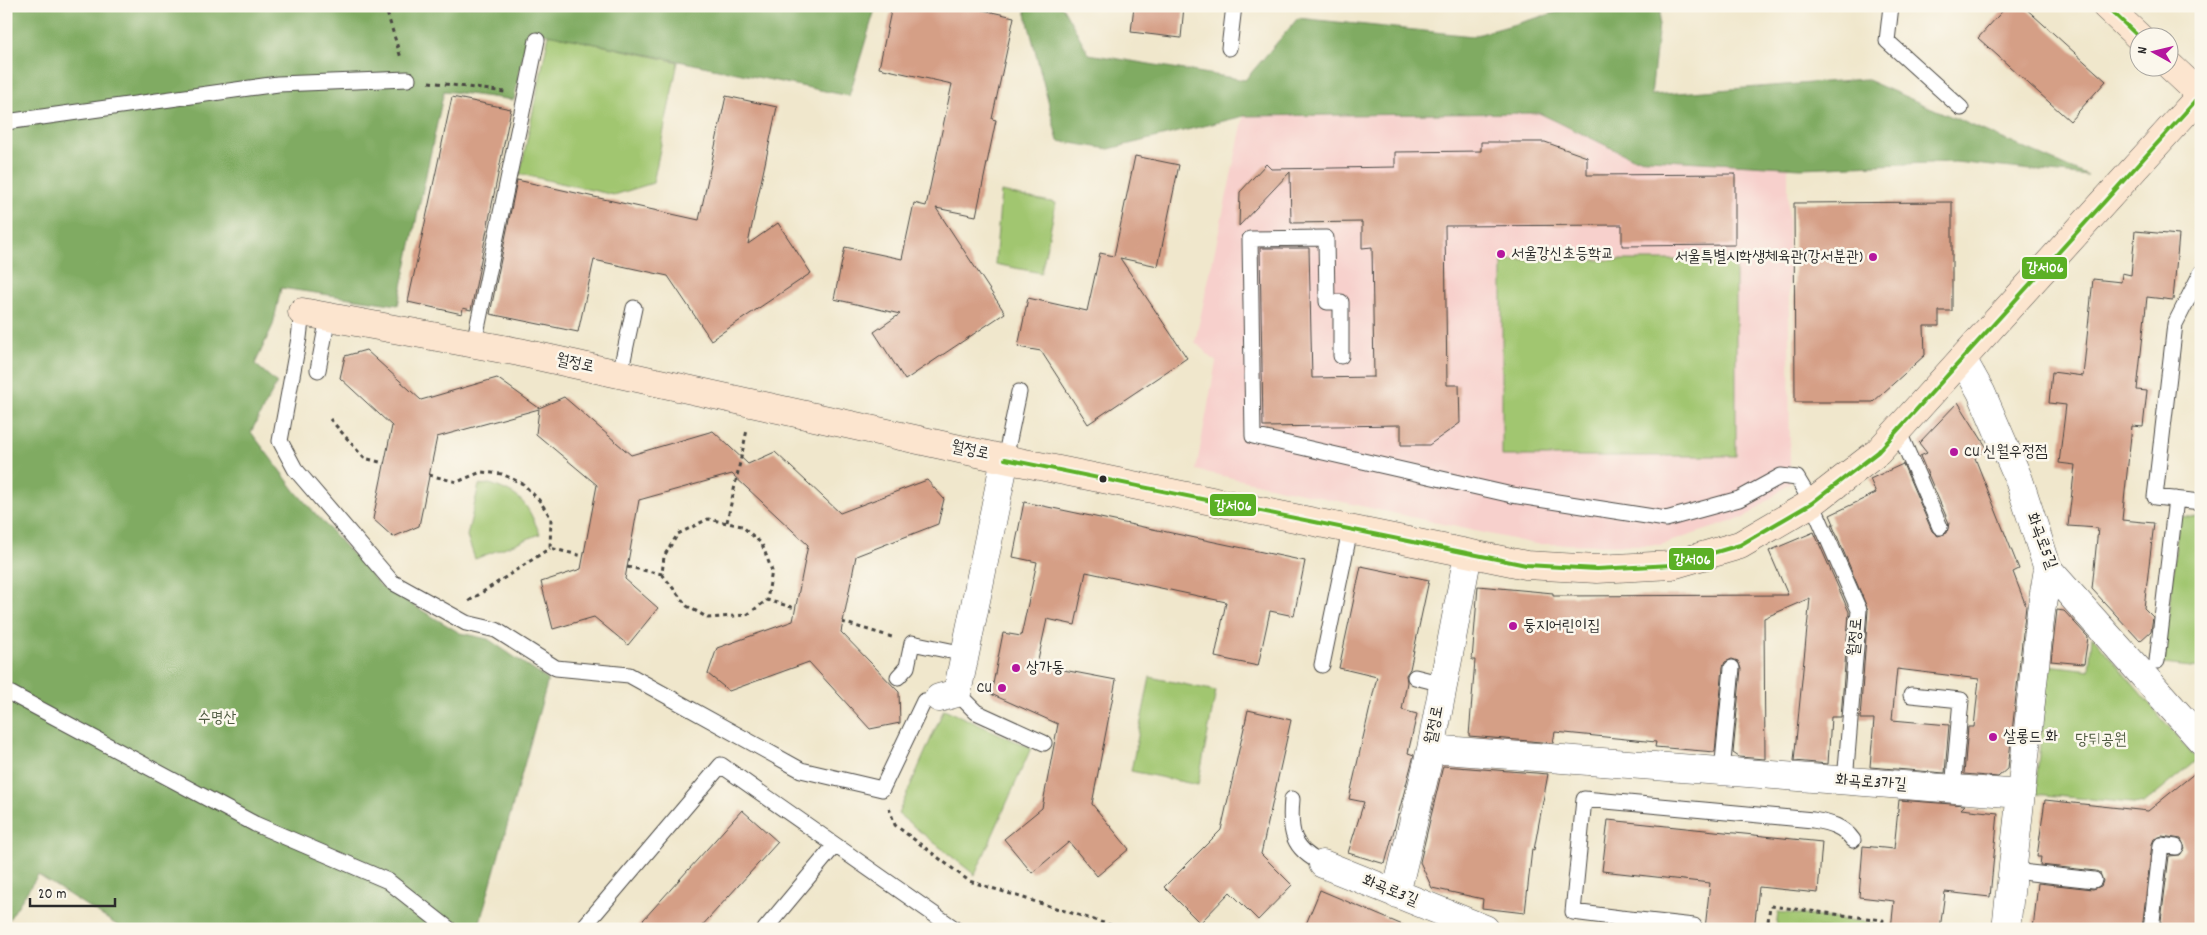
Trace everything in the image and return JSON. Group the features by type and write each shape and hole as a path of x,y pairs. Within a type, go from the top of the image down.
{"street":[{"path":"2106,6 2130,29"},
{"path":"2180,75 2201,95"},
{"name":"월정로","path":"315,315 474,343 1005,459 1526,565 1597,569 1672,565 1740,545 1812,503 1878,452 2201,95"},
{"name":"화곡로5길","path":"1963,360 1981,392 2019,480 2048,568 2201,740"},
{"path":"948,696 965,654 1005,459"},
{"name":"월정로","path":"1396,894 1431,749 1468,554"},
{"path":"2006,929 2020,794 2048,568"},
{"name":"화곡로3가길","path":"1431,749 2020,794"},
{"name":"화곡로3길","path":"1323,864 1485,929"}],"lane":[{"path":"1229,48 1234,6"},
{"path":"1891,6 1887,41 1961,108"},
{"path":"474,343 537,40"},
{"path":"6,122 278,84 408,79"},
{"path":"1342,356 1341,302 1326,302 1326,238 1250,239 1253,436 1512,495 1666,519 1739,499 1780,476 1797,478 1812,503"},
{"path":"2201,272 2175,324 2155,496 2201,502"},
{"path":"620,374 634,308"},
{"path":"315,315 318,370"},
{"path":"315,315 299,338 280,441 296,469 392,582 466,623 496,630 556,668 629,675 801,770 882,789 924,701 948,696 976,712 1044,743"},
{"path":"1005,459 1019,392"},
{"path":"1898,430 1940,527"},
{"path":"2157,661 2176,499"},
{"name":"월정로","path":"1812,503 1859,610 1845,781"},
{"path":"1322,665 1350,530"},
{"path":"898,677 907,667 912,643 965,654"},
{"path":"1722,772 1732,668"},
{"path":"1415,677 1443,684"},
{"path":"6,691 255,824 388,881 449,929"},
{"path":"1911,695 1961,700 1953,789"},
{"path":"582,929 721,765 954,929"},
{"path":"1292,799 1290,821 1296,843 1307,857 1323,864"},
{"path":"1694,926 1619,924 1572,912 1584,799 1813,820 1838,826 1847,832 1853,840"},
{"path":"765,929 835,845"},
{"path":"2151,929 2163,890 2161,845 2176,847"},
{"path":"2013,871 2094,880"}],"path":[{"path":"385,6 408,79 525,95"},
{"path":"727,522 752,403"},
{"path":"330,419 364,458 384,463"},
{"path":"429,475 457,482 481,472 502,474 523,484 539,500 551,518 550,548"},
{"path":"627,566 662,574 686,606 708,618 747,615 768,600 772,571 762,544 742,526 708,519 678,534 664,556 662,574"},
{"path":"449,614 550,548 583,556"},
{"path":"768,600 796,608"},
{"path":"842,622 912,643"},
{"path":"882,789 896,825 970,881 1123,929"},
{"path":"1767,929 1770,906 1883,920 1882,929"}],"shaded area":[{"name":"서울강신초등학교","path":"1539,113 1632,158 1788,167 1790,483 1746,517 1660,545 1535,544 1196,470 1216,362 1195,342 1244,116"}],"green space":[{"name":"수명산","path":"6,6 876,6 849,96 528,30 514,100 444,91 398,305 281,288 273,325 255,364 277,383 251,432 296,492 381,586 460,633 488,639 548,680 478,929 123,929 38,875 6,924"},
{"path":"1024,6 1062,6 1089,54 1245,80 1298,18 1473,36 1579,6 1661,6 1651,95 1865,79 2088,176 1955,162 1801,168 1632,158 1539,113 1244,116 1109,149 1058,141"},
{"path":"549,34 678,62 653,183 614,195 520,174"},
{"path":"1001,192 1056,203 1041,273 995,264"},
{"path":"1502,260 1736,260 1736,456 1502,456"},
{"path":"490,484 510,493 522,502 540,534 475,559 467,536 479,485"},
{"path":"2179,516 2201,518 2201,668 2163,664"},
{"name":"당뒤공원","path":"2092,636 2197,760 2143,804 2035,794 2048,665 2089,670"},
{"path":"1150,677 1216,691 1198,785 1131,771"},
{"path":"944,709 1031,748 975,875 898,814"},
{"path":"1778,912 1875,923 1874,929 1776,929"}],"building":[{"path":"892,6 965,6 1014,17 992,119 996,120 976,216 936,208 1005,313 905,380 874,332 900,314 834,299 845,247 902,259 914,203 926,206 952,84 879,68"},
{"path":"1134,6 1184,6 1181,38 1131,32"},
{"path":"2007,6 2023,6 2106,81 2070,121 1978,38"},
{"path":"726,96 777,107 748,244 778,223 811,273 711,340 668,276 594,260 578,332 490,314 517,180 699,220"},
{"path":"452,97 511,109 471,310 463,308 462,314 408,302"},
{"path":"1481,142 1545,142 1587,157 1587,175 1735,174 1735,245 1622,246 1622,225 1445,226 1447,385 1459,385 1460,423 1429,445 1401,445 1401,425 1263,427 1260,248 1309,248 1312,378 1374,377 1372,247 1362,248 1362,222 1291,223 1290,172 1239,226 1240,192 1266,164 1271,169 1395,167 1395,152 1481,151"},
{"path":"1135,156 1179,165 1158,266 1120,258 1187,358 1088,424 1041,351 1018,347 1028,298 1087,311 1100,253 1114,256"},
{"name":"서울특별시학생체육관(강서분관)","path":"1952,202 1952,311 1939,311 1939,326 1924,326 1925,355 1873,402 1795,402 1794,203"},
{"path":"2135,231 2179,235 2173,300 2147,297 2137,390 2147,391 2143,427 2132,426 2122,520 2154,523 2144,608 2153,617 2151,631 2140,641 2092,589 2098,528 2068,526 2075,465 2059,463 2066,405 2049,403 2052,372 2083,376 2093,279 2121,282 2122,273 2131,275"},
{"path":"366,350 421,400 497,378 539,408 564,397 631,455 713,431 748,464 775,452 840,513 927,480 944,499 938,524 856,556 841,632 899,692 900,723 870,729 809,662 729,691 708,674 717,648 793,621 808,545 732,474 639,500 625,579 658,608 628,645 594,617 553,629 541,582 581,569 597,485 536,434 539,409 437,437 419,526 393,537 373,519 392,426 340,378 345,356"},
{"path":"1958,402 1987,448 1975,458 2019,569 2013,572 2026,606 2008,768 1998,777 1964,774 1968,727 1974,727 1979,679 1897,669 1892,720 1949,725 1945,773 1870,767 1874,719 1860,719 1868,610 1830,515 1876,493 1870,479 1903,464 1932,531 1938,536 1947,533 1949,523 1920,456 1927,453 1919,443"},
{"path":"1024,502 1305,561 1294,616 1270,611 1258,666 1215,657 1226,602 1086,572 1075,625 1047,619 1037,665 1116,680 1092,804 1129,849 1097,876 1069,842 1032,873 1004,839 1042,808 1058,724 991,694 1003,633 1021,636 1037,562 1013,557"},
{"path":"1814,532 1849,612 1841,717 1831,717 1828,764 1794,761 1810,598 1764,618 1765,759 1739,757 1733,753 1741,669 1738,661 1732,659 1725,662 1723,667 1715,752 1655,747 1656,742 1555,732 1553,743 1469,736 1475,660 1472,660 1478,586 1553,593 1553,596 1788,595 1769,551"},
{"path":"1361,566 1429,580 1410,669 1406,675 1407,682 1402,710 1417,714 1408,753 1414,755 1385,864 1348,853 1364,802 1349,799 1377,677 1339,668"},
{"path":"2057,610 2064,611 2088,637 2084,664 2051,661"},
{"path":"1248,710 1291,720 1261,854 1292,885 1258,920 1230,892 1200,923 1164,887 1221,830"},
{"path":"1443,766 1548,774 1534,850 1532,849 1525,913 1482,908 1483,899 1432,888 1420,862"},
{"path":"2201,768 2201,929 2160,929 2169,856 2180,855 2185,848 2181,839 2162,836 2154,839 2152,844 2142,929 2033,929 2038,883 2093,889 2101,886 2103,881 2100,873 2096,871 2040,865 2041,857 2037,857 2045,800 2148,811"},
{"path":"1899,800 1965,805 1961,809 1998,813 1990,897 1945,892 1940,929 1891,929 1894,901 1859,897 1863,846 1894,849"},
{"path":"742,810 778,842 699,929 635,929"},
{"path":"1608,820 1822,842 1818,893 1759,887 1754,929 1705,929 1710,883 1602,871"},
{"path":"1320,890 1412,929 1304,929"}],"transit line":[{"name":"강서06","path":"2106,6 2130,29"},
{"name":"강서06","path":"1005,459 1526,565 1597,569 1672,565 1740,545 1812,503 1878,452 2201,95"}],"place":[{"name":"서울강신초등학교","path":"1501,254"},
{"name":"서울특별시학생체육관(강서분관)","path":"1873,257"},
{"name":"CU 신월우정점","path":"1954,452"},
{"name":"둥지어린이집","path":"1513,626"},
{"name":"상가동","path":"1016,668"},
{"name":"CU","path":"1002,688"},
{"name":"살롱드 화","path":"1993,737"}]}
